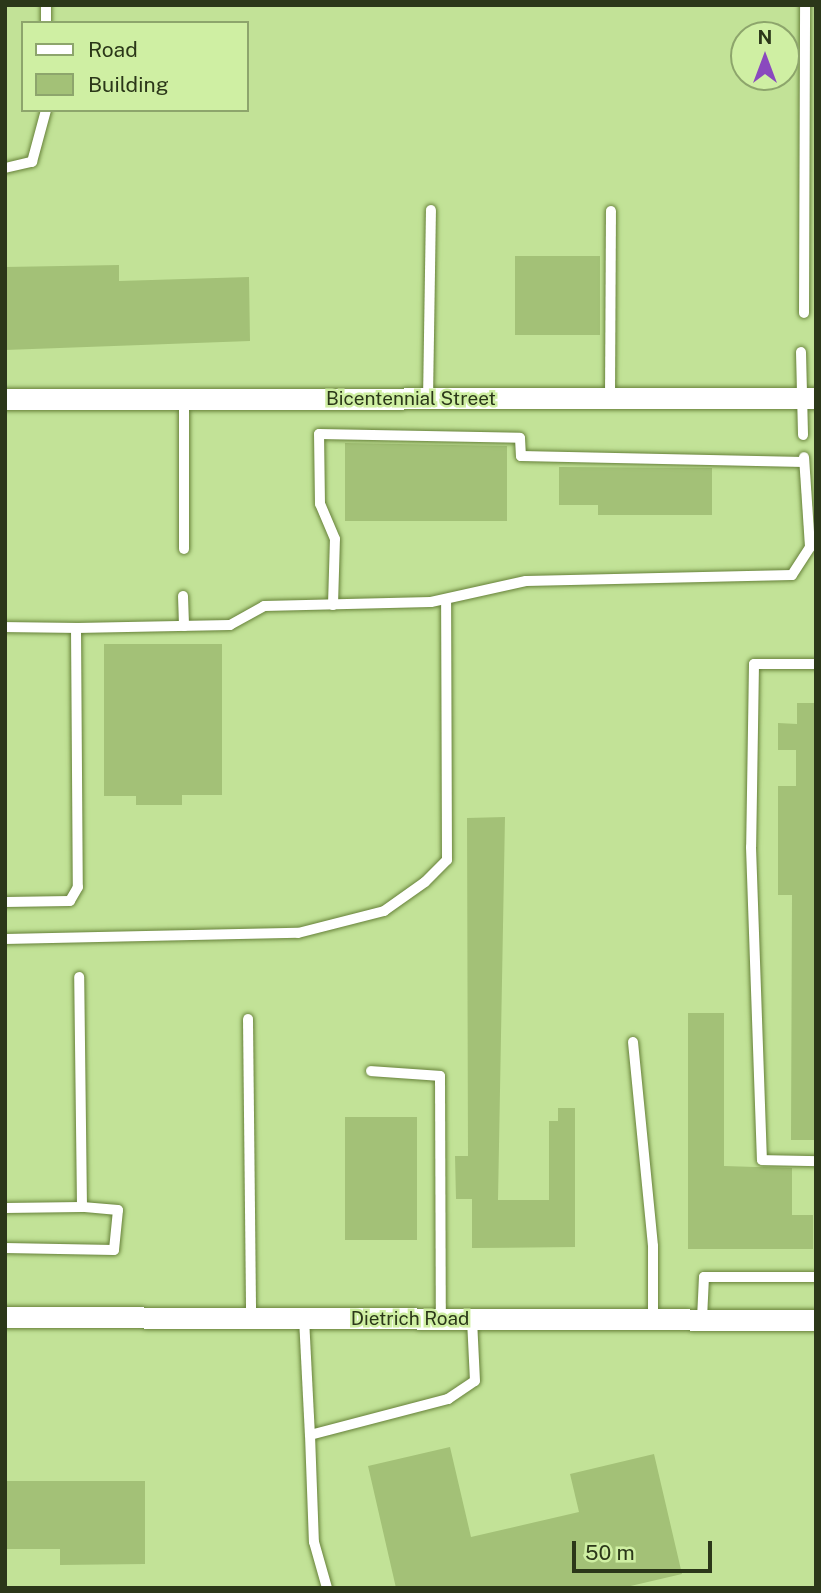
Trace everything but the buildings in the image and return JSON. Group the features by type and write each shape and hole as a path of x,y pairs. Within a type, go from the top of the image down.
{"street":[{"name":"Bicentennial Street","path":"5,399 809,398"},
{"name":"Dietrich Road","path":"5,1317 816,1320"}],"lane":[{"path":"804,313 805,5"},
{"path":"5,168 33,162 46,112"},
{"path":"428,399 430,210"},
{"path":"610,398 611,211"},
{"path":"801,352 809,398 803,435"},
{"path":"184,399 184,549"},
{"path":"5,626 76,628 230,625 264,606 333,605 446,599 526,581 792,575 810,547 804,460 521,456 520,438 319,434 320,504 335,540 333,605"},
{"path":"183,596 184,626"},
{"path":"5,939 298,933 384,911 425,882 447,860 446,599"},
{"path":"5,902 70,901 77,893 76,628"},
{"path":"816,664 754,664 751,847 762,1160 816,1161"},
{"path":"79,977 82,1207"},
{"path":"248,1019 251,1318"},
{"path":"633,1042 653,1246 653,1320"},
{"path":"371,1071 440,1076 441,1319"},
{"path":"5,1208 82,1207 118,1210 114,1250 5,1248"},
{"path":"702,1320 704,1277 816,1277"},
{"path":"304,1318 314,1542 327,1588"},
{"path":"310,1435 448,1399 475,1381 472,1319"}]}
